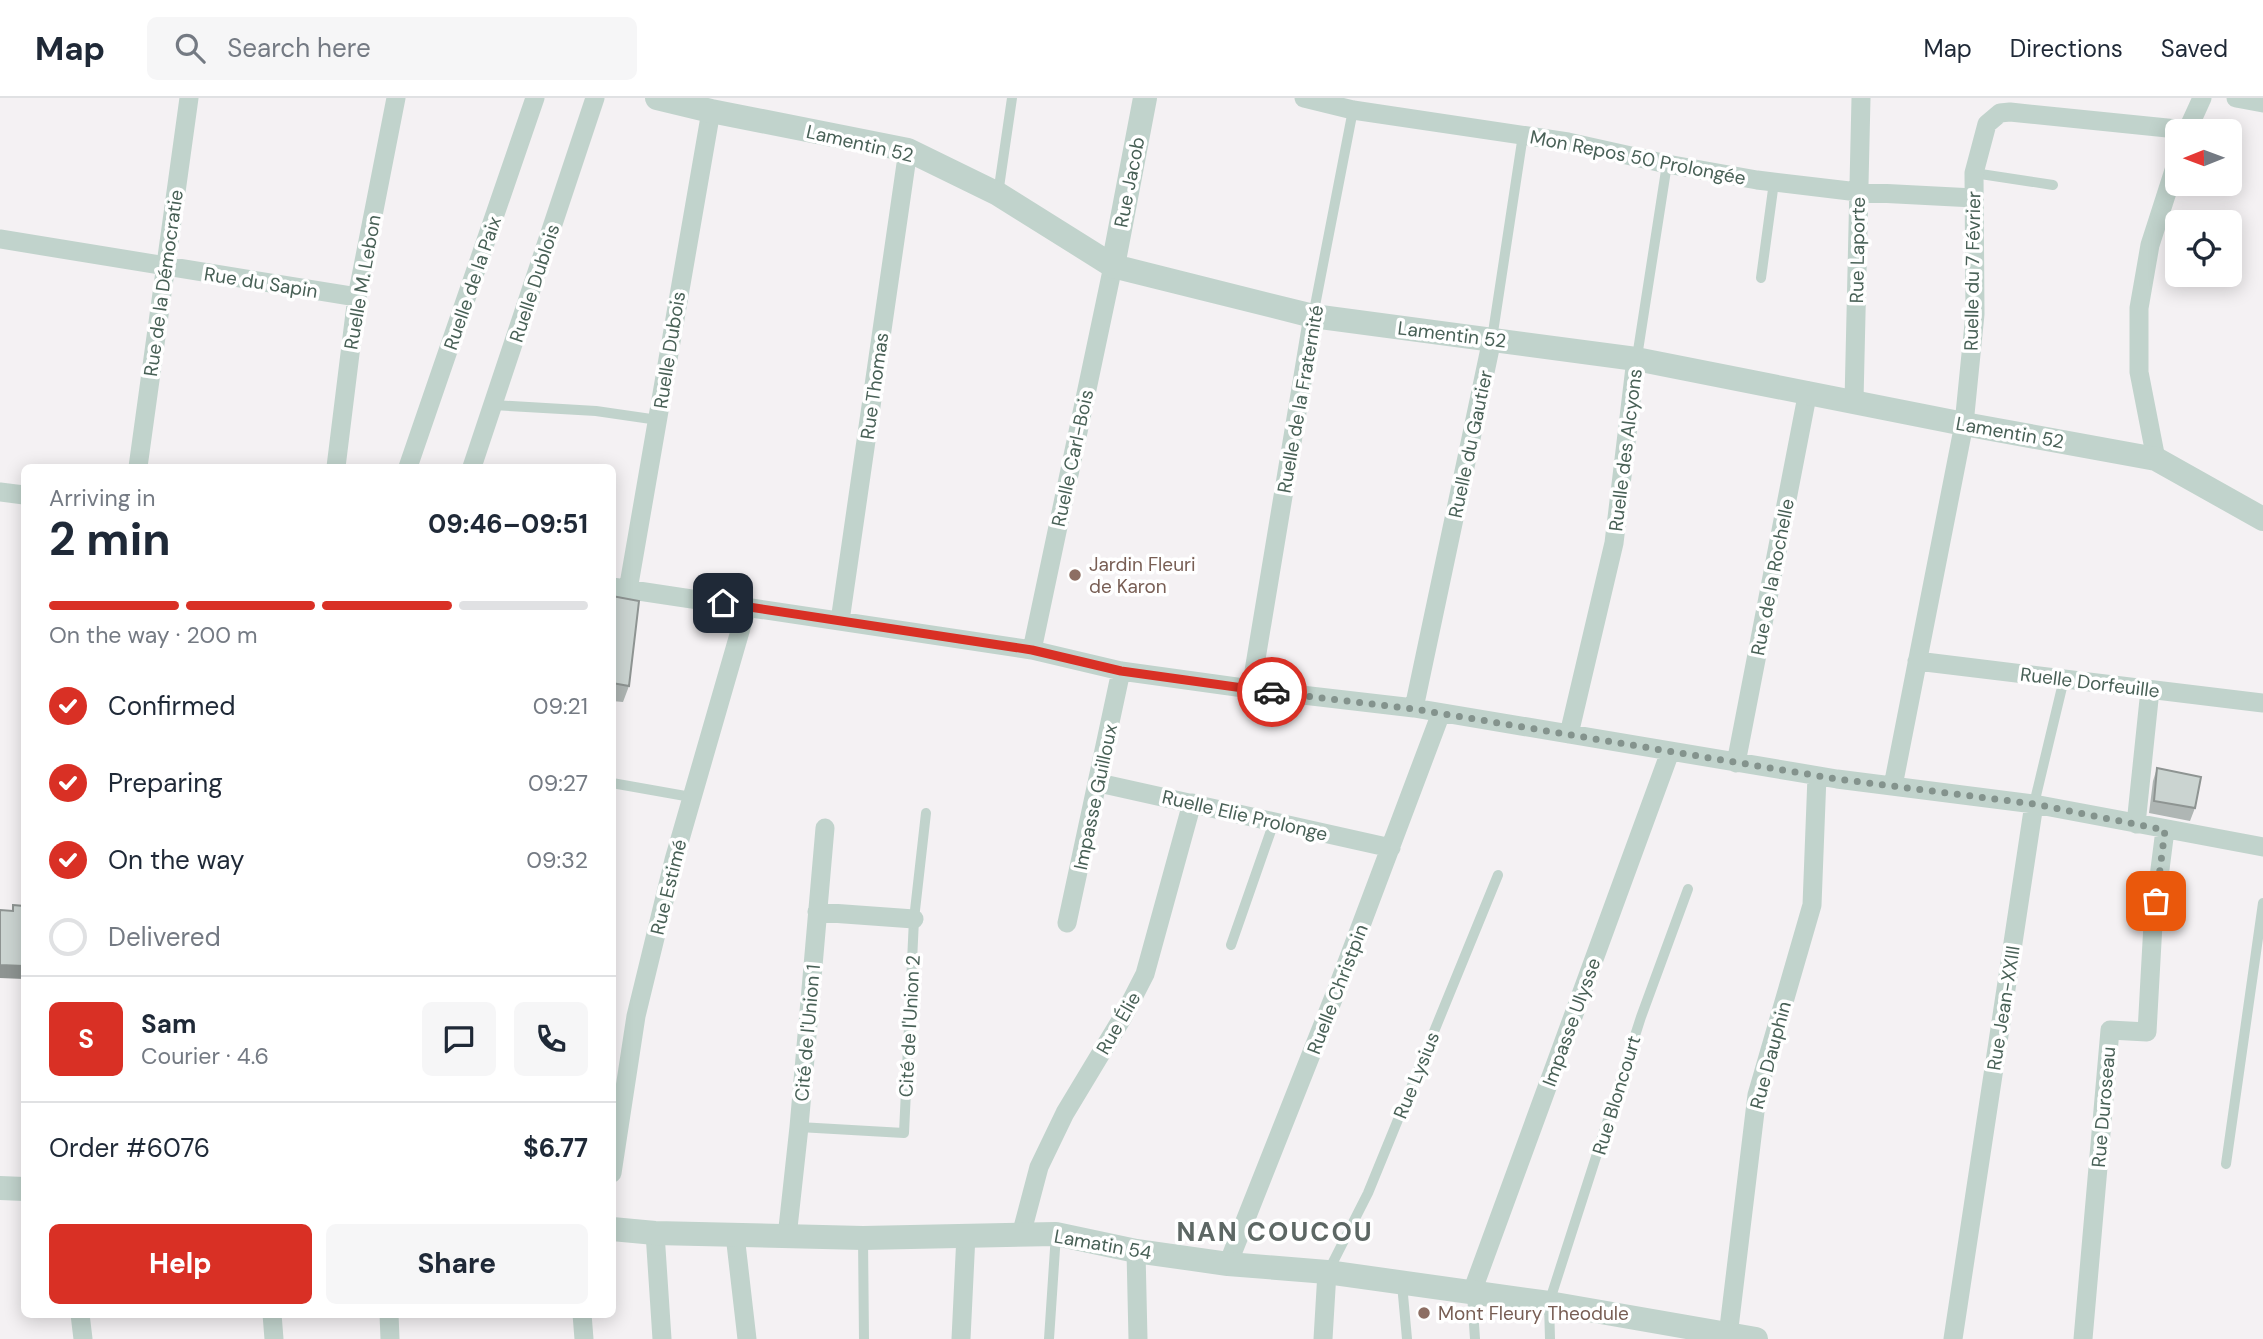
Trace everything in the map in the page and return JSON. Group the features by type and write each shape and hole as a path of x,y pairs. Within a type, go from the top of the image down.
{"street":[{"name":"Rue de la Démocratie","path":"138,464 189,98"},
{"name":"Ruelle M. Lebon","path":"336,464 357,297 396,98"},
{"name":"Ruelle de la Paix","path":"409,464 535,98"},
{"name":"Ruelle Dublois","path":"473,464 595,98"},
{"name":"Lamentin 52","path":"657,98 908,150 998,194 1113,266 1313,316 1636,359 2156,459 2263,519"},
{"name":"Rue Jacob","path":"1113,266 1144,98"},
{"name":"Mon Repos 50 Prolongée","path":"1304,98 1353,110 1569,142 1667,164 1774,182 1858,192 1974,198"},
{"name":"Rue Laporte","path":"1854,401 1861,98"},
{"path":"2192,119 2202,98"},
{"path":"2236,98 2263,103"},
{"name":"Ruelle Dubois","path":"620,588 658,421 679,282 710,111"},
{"name":"Ruelle du 7 Février","path":"1893,786 1964,424 1975,314 1974,173 1987,124 2000,113 2010,112 2165,129"},
{"name":"Rue Thomas","path":"839,621 908,150"},
{"path":"2156,459 2139,372 2139,309 2150,245 2166,196"},
{"name":"Rue du Sapin","path":"0,239 357,297"},
{"name":"Ruelle Carl-Bois","path":"1032,650 1113,266"},
{"name":"Ruelle de la Fraternité","path":"1251,689 1313,316"},
{"name":"Ruelle du Gautier","path":"1414,709 1492,339"},
{"name":"Ruelle des Alcyons","path":"1569,734 1614,543 1636,359"},
{"name":"Rue de la Rochelle","path":"1735,763 1808,391"},
{"path":"0,492 21,495"},
{"path":"620,588 1032,650 1121,671 1414,709 1817,776 2034,804 2263,847"},
{"name":"Rue Estimé","path":"616,1147 636,1016 691,797 747,607"},
{"name":"Ruelle Dorfeuille","path":"1917,661 2263,703"},
{"name":"Impasse Guilloux","path":"1067,923 1121,671"},
{"path":"2136,824 2150,690"},
{"name":"Ruelle Christpin","path":"1228,1264 1441,713"},
{"name":"Impasse Ulysse","path":"1472,1292 1670,752"},
{"name":"Rue Dauphin","path":"1728,1336 1757,1095 1812,905 1817,776"},
{"name":"Ruelle Elie Prolonge","path":"1099,783 1391,848"},
{"name":"Rue Élie","path":"1021,1234 1039,1167 1065,1113 1145,975 1192,803"},
{"name":"Rue Jean-XXIII","path":"1953,1339 2034,804"},
{"name":"Cité de l'Union 1","path":"787,1237 825,828"},
{"name":"Rue Duroseau","path":"2083,1339 2110,1030 2147,1032 2153,925 2165,830"},
{"path":"817,912 914,919"},
{"path":"0,1188 21,1189"},
{"name":"Lamatin 54","path":"616,1229 735,1236 863,1238 1056,1234 1136,1251 1228,1264 1328,1272 1472,1292 1756,1339"},
{"path":"655,1233 662,1339"},
{"path":"961,1339 966,1235"},
{"path":"735,1236 747,1339"},
{"path":"1136,1251 1138,1339"},
{"path":"1323,1339 1328,1272"},
{"path":"80,1318 83,1339"},
{"path":"272,1318 274,1339"},
{"path":"389,1318 390,1339"},
{"path":"582,1318 584,1339"}],"lane":[{"path":"998,194 1007,148 1012,98"},
{"name":"Ruelle de la Fraternité","path":"1313,316 1353,110"},
{"name":"Ruelle du Gautier","path":"1492,339 1523,135"},
{"name":"Ruelle des Alcyons","path":"1636,359 1667,164"},
{"path":"1974,173 2053,185"},
{"path":"1761,278 1774,182"},
{"path":"493,405 596,411 658,421"},
{"name":"Rue Jean-XXIII","path":"2034,804 2064,679"},
{"path":"616,784 691,797"},
{"name":"Cité de l'Union 2","path":"799,1127 905,1133 914,919 926,813"},
{"path":"1231,945 1275,821"},
{"name":"Rue Lysius","path":"1328,1272 1368,1193 1498,875"},
{"name":"Rue Bloncourt","path":"1550,1339 1549,1303 1641,1017 1688,890"},
{"path":"2226,1164 2263,903"},
{"path":"1049,1339 1056,1234"},
{"path":"863,1238 864,1339"},
{"path":"1401,1282 1407,1339"},
{"path":"1472,1292 1475,1339"}],"building":[{"path":"616,597 639,601 629,686 616,684"},
{"path":"2157,768 2201,777 2195,808 2154,801"},
{"path":"13,905 21,906 21,966 0,965 0,910 13,911"}],"way so far":[{"path":"1272,692 1414,709 1837,779 2034,804 2165,830 2156,901"}],"place":[{"name":"Jardin Fleuri de Karon","path":"1075,575"},
{"name":"Mont Fleury Theodule","path":"1424,1313"}],"district":[{"name":"NAN COUCOU","path":"1275,1232"}],"route":[{"path":"723,603 1032,650 1121,671 1272,692"}]}
